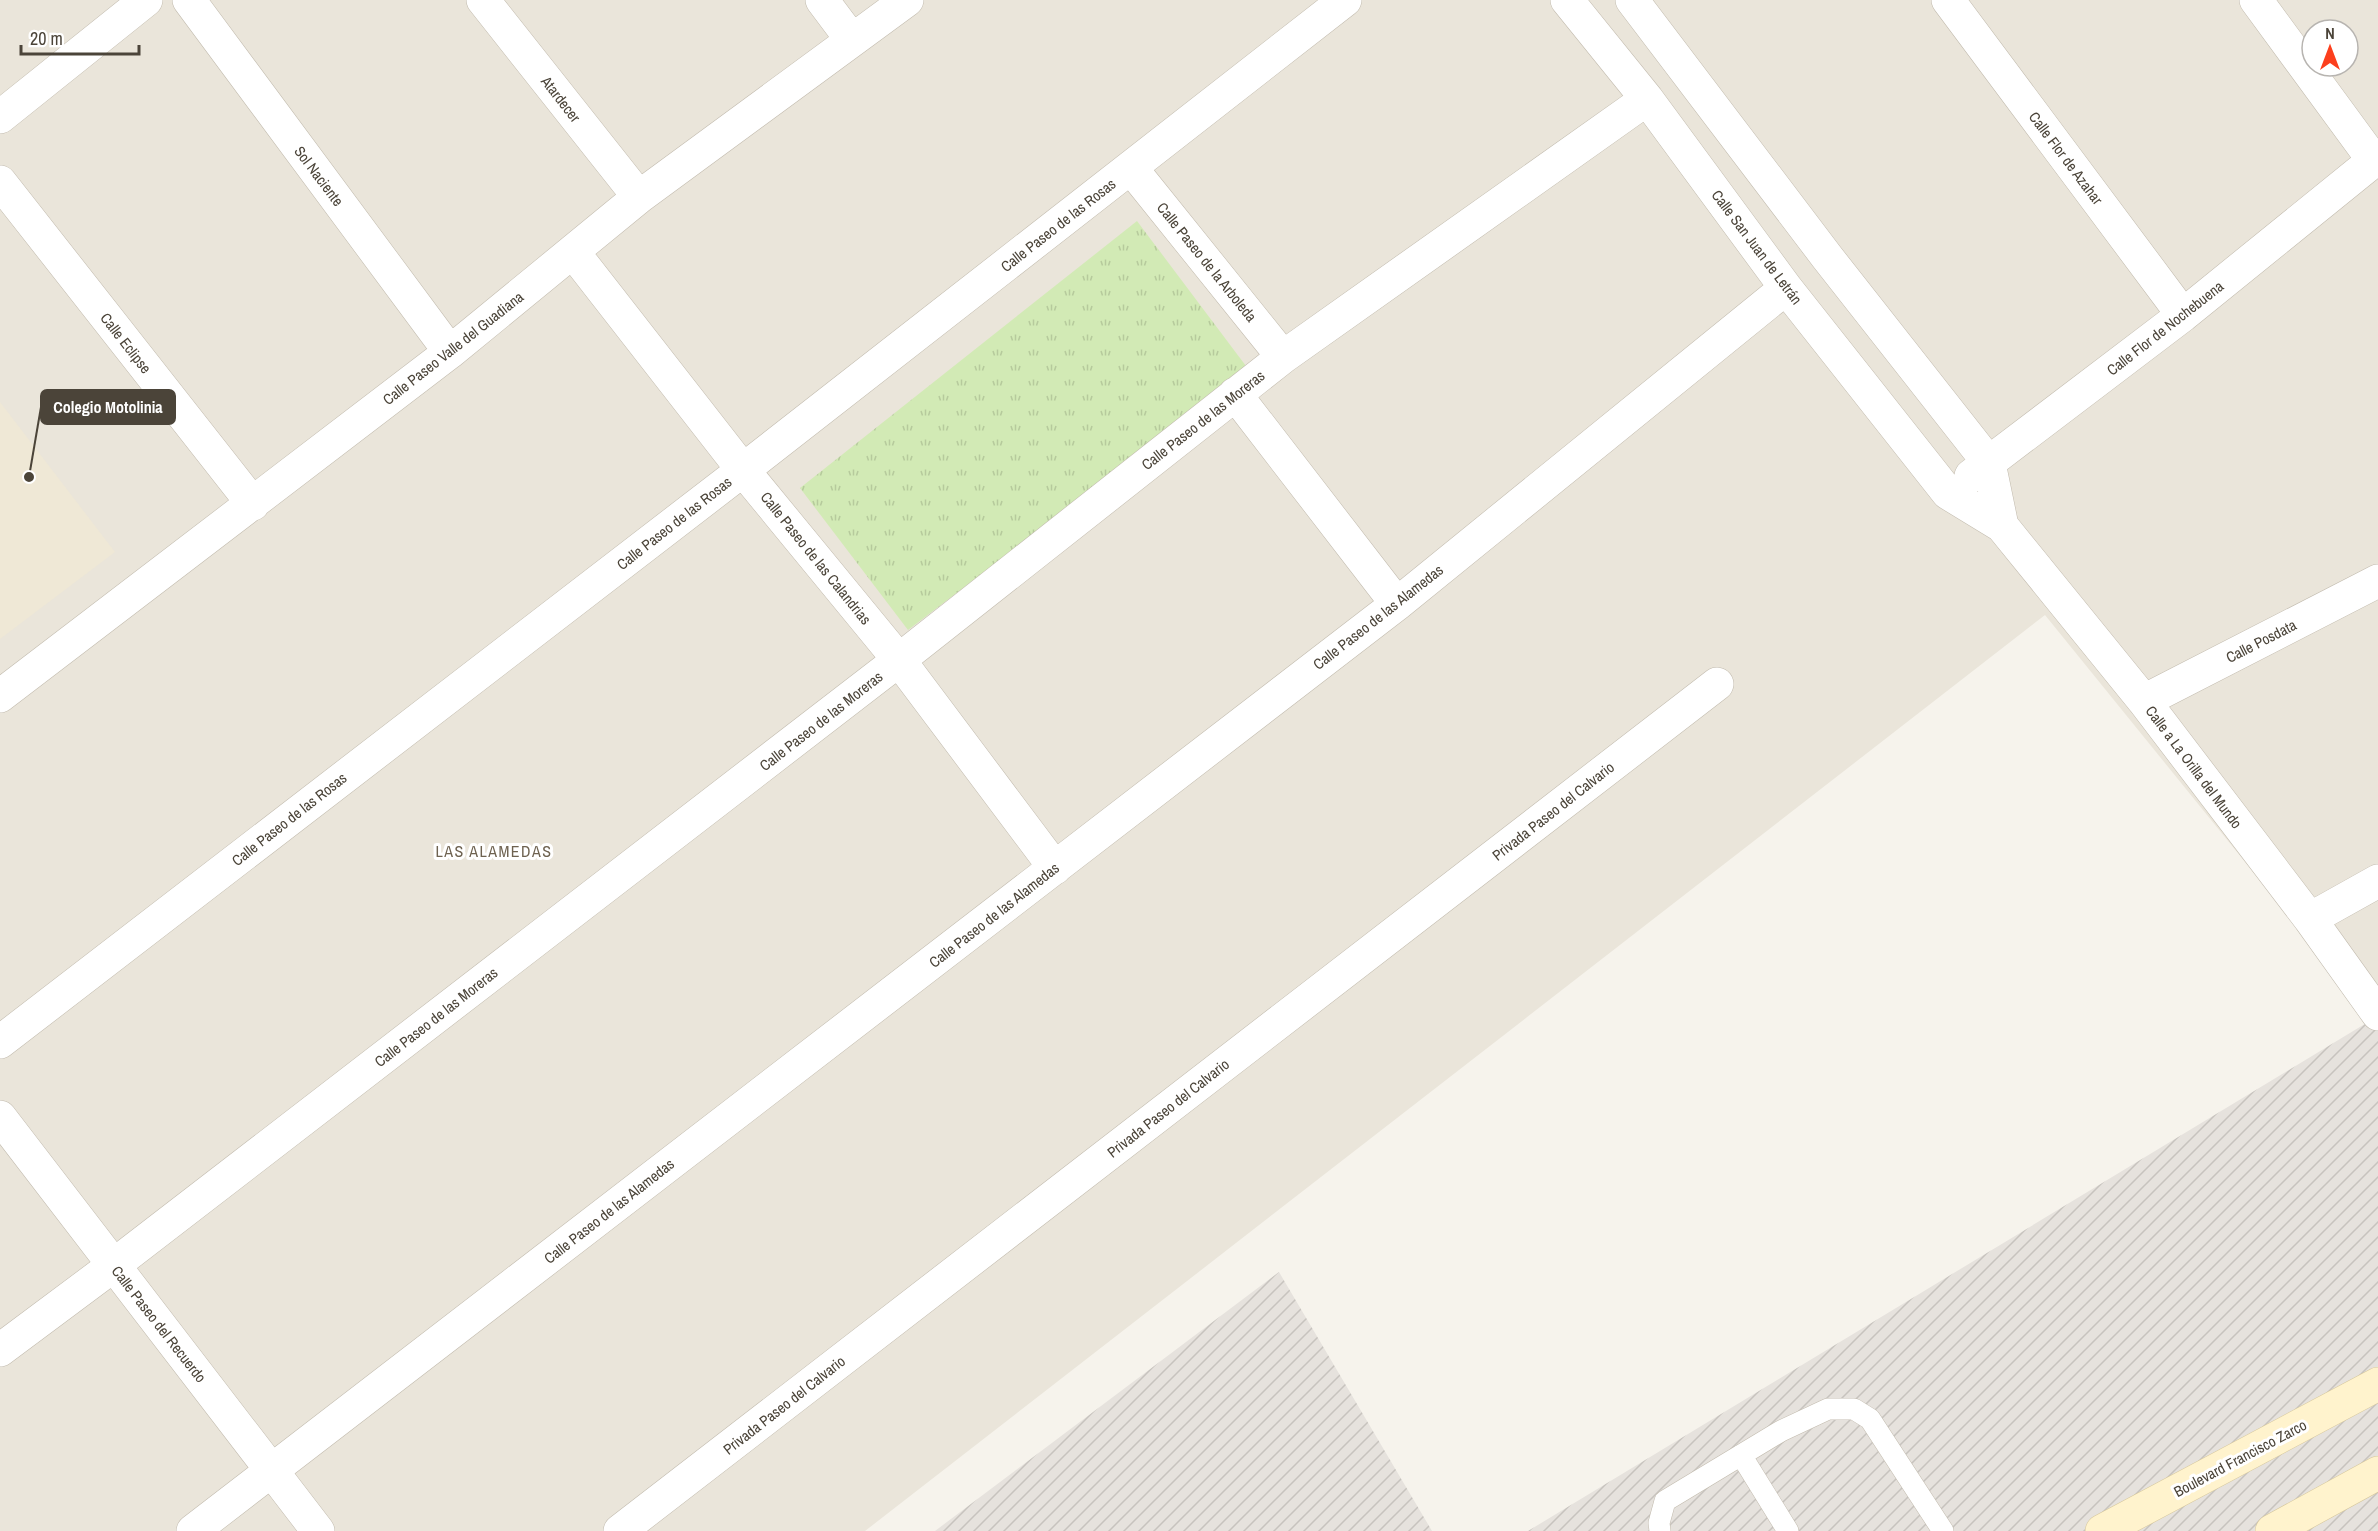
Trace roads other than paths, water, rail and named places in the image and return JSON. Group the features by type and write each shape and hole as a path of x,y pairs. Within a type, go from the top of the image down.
{"main road":[{"name":"Boulevard Francisco Zarco","path":"2102,1531 2378,1384"},
{"path":"2272,1531 2378,1473"}],"street":[{"path":"0,117 146,0"},
{"name":"Sol Naciente","path":"189,0 450,352"},
{"name":"Atardecer","path":"483,0 639,197"},
{"path":"822,0 852,40"},
{"name":"Calle Paseo Valle del Guadiana","path":"0,696 450,352 639,197 907,0"},
{"name":"Calle Paseo de las Rosas","path":"0,1042 743,470 1345,0"},
{"name":"Calle San Juan de Letrán","path":"1567,0 1647,99 1786,288 1948,493"},
{"path":"1632,0 1827,257 1989,463"},
{"name":"Calle Flor de Azahar","path":"1948,0 2183,315"},
{"path":"2256,0 2376,159"},
{"name":"Calle Paseo de las Moreras","path":"0,1350 114,1265 899,660 1234,394 1647,99"},
{"name":"Calle Flor de Nochebuena","path":"1948,493 2183,315 2376,159"},
{"name":"Calle Paseo de la Arboleda","path":"1131,168 1283,357"},
{"name":"Calle Eclipse","path":"0,182 253,504"},
{"name":"Calle Paseo de las Calandrias","path":"573,252 743,470 899,660 1055,868"},
{"name":"Calle Paseo de las Alamedas","path":"193,1531 1396,604 1786,288"},
{"path":"1234,394 1396,604"},
{"name":"Calle a La Orilla del Mundo","path":"1989,463 2002,526"},
{"name":"Calle a La Orilla del Mundo","path":"1948,493 2002,526 2144,701 2310,919 2378,1014"},
{"name":"Calle Posdata","path":"2144,701 2378,581"},
{"name":"Privada Paseo del Calvario","path":"620,1531 1717,684"},
{"path":"2310,919 2378,880"},
{"name":"Calle Paseo del Recuerdo","path":"0,1117 318,1531"}],"lane":[{"path":"1660,1531 1659,1523 1665,1501 1781,1431 1828,1409 1854,1409 1870,1419 1943,1531"},
{"path":"1741,1455 1788,1531"}],"place":[{"name":"Colegio Motolinia","path":"29,477"}],"district":[{"name":"LAS ALAMEDAS","path":"494,851"}]}
